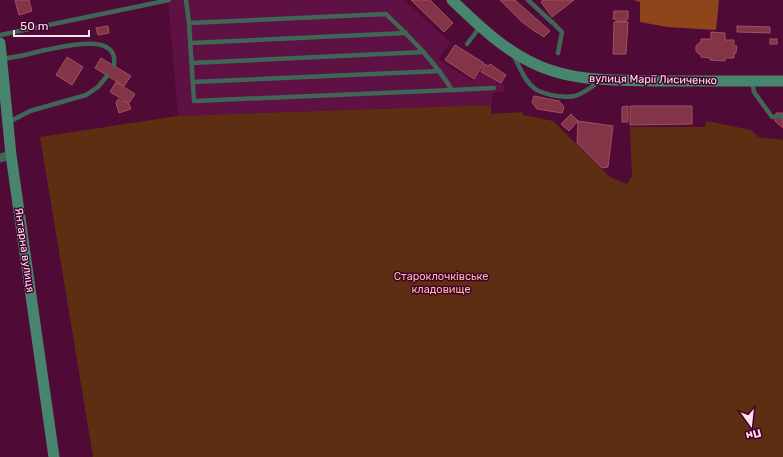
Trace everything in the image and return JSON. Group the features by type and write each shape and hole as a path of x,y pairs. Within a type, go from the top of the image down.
{"main road":[{"name":"вулиця Марії Лисиченко","path":"452,0 480,27 510,49 530,62 553,71 602,79 783,81"},
{"name":"Янтарна вулиця","path":"0,43 11,155 54,457"}],"street":[{"path":"0,158 11,155"}],"lane":[{"path":"0,35 169,0"},
{"path":"186,0 191,43 194,101 494,88"},
{"path":"536,0 530,2 562,32 558,53"},
{"path":"189,23 386,14 424,52 440,71 452,90"},
{"path":"467,44 480,27"},
{"path":"191,43 406,33"},
{"path":"2,59 79,43 94,44 106,47 112,53 114,66"},
{"path":"510,49 528,81 533,88 540,92 564,98 571,97 584,92 602,79"},
{"path":"192,63 424,52"},
{"path":"193,82 440,71"},
{"path":"7,122 30,111 86,95 98,87 107,76"},
{"path":"752,81 754,92 772,117 783,116"}],"shaded area":[{"path":"168,0 404,0 451,43 438,59 473,81 480,72 504,85 505,92 493,93 491,105 178,116"},
{"path":"634,0 719,0 716,30 667,27 640,22 640,2"}],"green space":[{"name":"Староклочківське кладовище","path":"491,105 491,114 523,112 523,115 553,121 610,177 627,184 632,176 630,127 705,127 706,121 751,130 758,137 783,140 783,457 93,457 40,137 178,116"}],"building":[{"path":"15,0 29,0 32,11 19,15"},
{"path":"411,0 430,0 453,23 444,32"},
{"path":"500,0 515,0 550,31 544,37 522,22"},
{"path":"543,0 574,0 552,17 541,2"},
{"path":"614,11 628,11 628,19 626,19 626,22 616,22 616,19 613,19"},
{"path":"614,22 628,22 626,54 613,54"},
{"path":"108,26 109,33 98,35 96,28"},
{"path":"737,26 770,27 770,33 737,32"},
{"path":"711,32 725,33 725,40 734,40 734,46 737,46 736,53 734,53 734,58 725,58 725,61 710,60 710,58 701,57 701,54 696,51 696,46 701,43 701,39 711,39"},
{"path":"770,39 777,39 777,44 770,44"},
{"path":"455,45 484,63 474,79 445,60"},
{"path":"67,57 83,67 72,85 56,75"},
{"path":"101,58 131,76 124,86 95,68"},
{"path":"485,64 488,66 490,64 506,75 501,83 481,72"},
{"path":"116,82 135,94 129,103 110,92"},
{"path":"534,96 559,101 564,107 562,113 537,109 532,102"},
{"path":"118,99 129,104 131,109 119,113 116,103"},
{"path":"628,106 628,122 622,122 622,107"},
{"path":"630,106 692,106 692,124 630,125"},
{"path":"776,113 783,113 783,128 775,121"},
{"path":"571,114 578,121 569,131 561,124"},
{"path":"578,121 613,126 608,167 602,168 577,143"}]}
